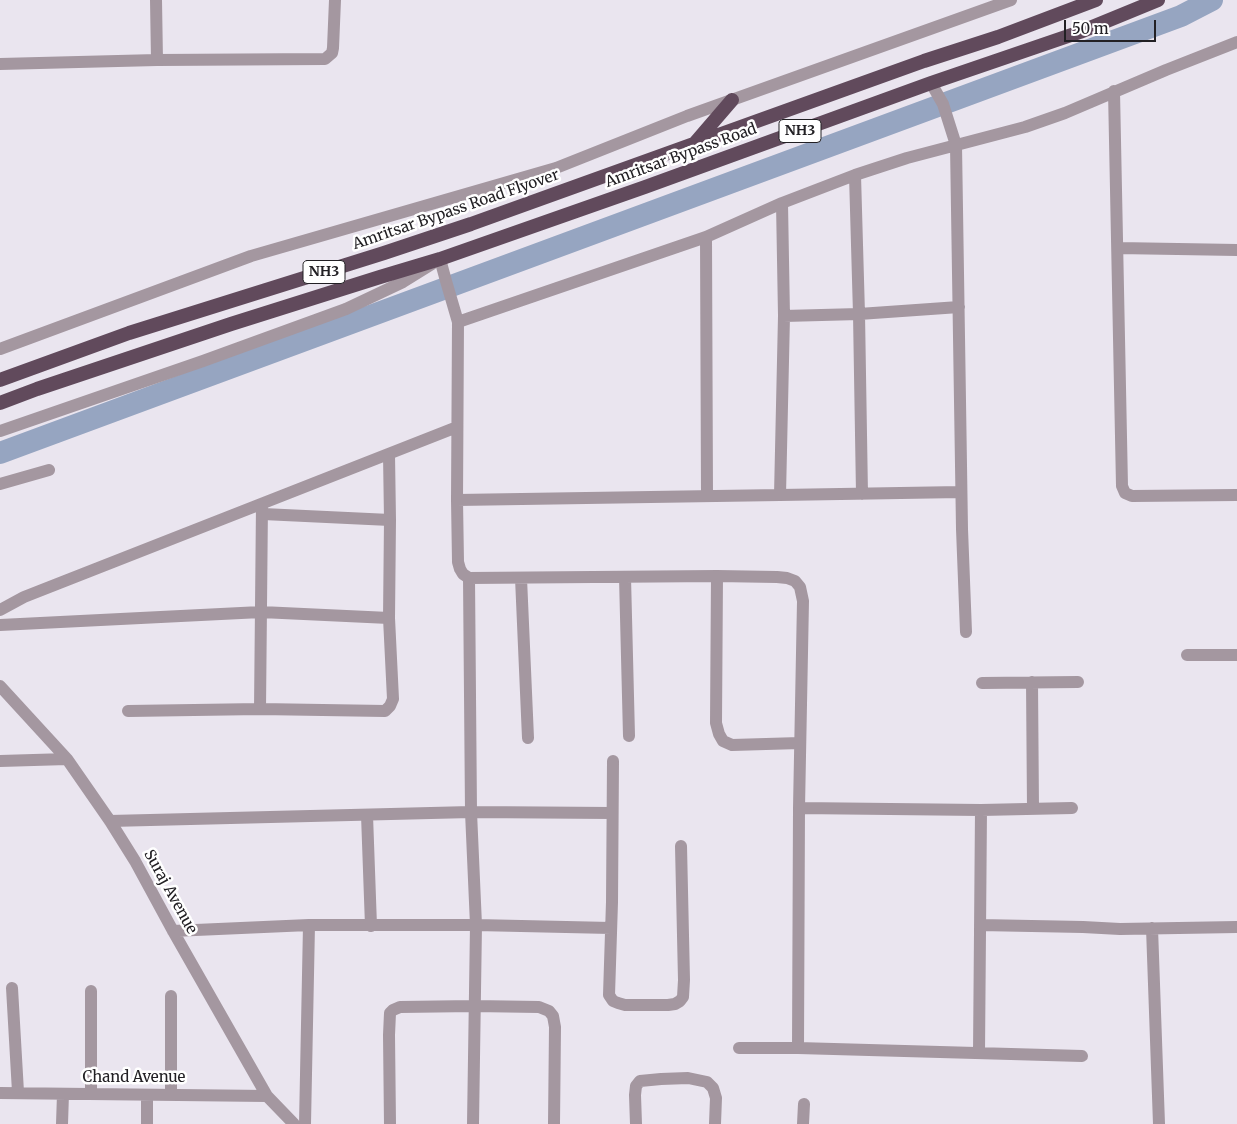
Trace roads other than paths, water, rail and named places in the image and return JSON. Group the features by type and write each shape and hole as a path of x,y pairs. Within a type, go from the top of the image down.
{"highway":[{"name":"Amritsar Bypass Road","path":"694,144 1096,0"},
{"name":"Amritsar Bypass Road","path":"440,259 1080,32 1158,0"},
{"path":"694,144 732,100"},
{"name":"Amritsar Bypass Road Flyover","path":"0,380 129,334 471,224 694,144"},
{"name":"NH3","path":"0,403 231,324 440,259"}],"street":[{"path":"156,0 157,60"},
{"path":"0,64 157,60 325,60 334,48 335,0"},
{"path":"0,349 252,256 556,168 687,116 1012,0"},
{"path":"458,322 706,237 782,202 856,175 908,158 1026,127 1065,113 1114,91 1237,42"},
{"path":"932,83 943,104 956,145 961,492 966,632"},
{"path":"1114,91 1122,486 1124,491 1132,496 1237,495"},
{"path":"856,175 862,494"},
{"path":"780,495 784,316 782,202"},
{"path":"706,237 707,496"},
{"path":"1118,248 1237,250"},
{"path":"0,430 194,364 346,309 403,282 440,259 458,322 457,500 458,562 462,574 469,578 717,576 787,578 795,581 800,587 802,601 798,1048"},
{"path":"784,316 860,314 959,307"},
{"path":"0,610 24,597 262,509 457,427"},
{"path":"128,711 260,709 385,711 393,699 389,618 389,454"},
{"path":"0,484 49,470"},
{"path":"457,500 961,492"},
{"path":"262,509 390,520"},
{"path":"260,709 262,509"},
{"path":"717,576 716,723 719,734 723,741 732,745 800,743"},
{"path":"626,577 629,736"},
{"path":"469,578 471,812 476,925 473,1124"},
{"path":"521,578 528,738"},
{"path":"0,625 261,612 389,618"},
{"path":"1187,655 1237,655"},
{"path":"1032,682 1033,809"},
{"path":"982,683 1078,682"},
{"name":"Suraj Avenue","path":"0,686 67,760 110,821 135,861 268,1096 294,1124"},
{"path":"0,761 67,760"},
{"path":"613,761 609,995 613,1001 625,1005 668,1005 680,1001 683,997 681,846"},
{"path":"799,808 981,810 1072,808"},
{"path":"979,1053 981,810"},
{"path":"110,821 471,812 612,813"},
{"path":"367,815 371,926"},
{"path":"173,931 309,926 476,925 611,928"},
{"path":"980,925 1083,926 1120,929 1237,927"},
{"path":"305,1124 309,926"},
{"path":"1152,928 1159,1124"},
{"path":"12,988 18,1092"},
{"path":"91,991 92,1094"},
{"path":"170,996 170,1095"},
{"path":"390,1124 390,1013 400,1007 474,1006 539,1007 549,1011 553,1016 555,1027 554,1124"},
{"path":"739,1048 1082,1056"},
{"path":"636,1124 635,1094 636,1086 640,1081 688,1078 707,1082 713,1088 716,1098 715,1124"},
{"name":"Chand Avenue","path":"0,1093 268,1096"},
{"path":"62,1124 63,1094"},
{"path":"147,1094 147,1124"},
{"path":"803,1124 804,1104"}],"waterway":[{"path":"0,453 1181,16 1212,0"}]}
